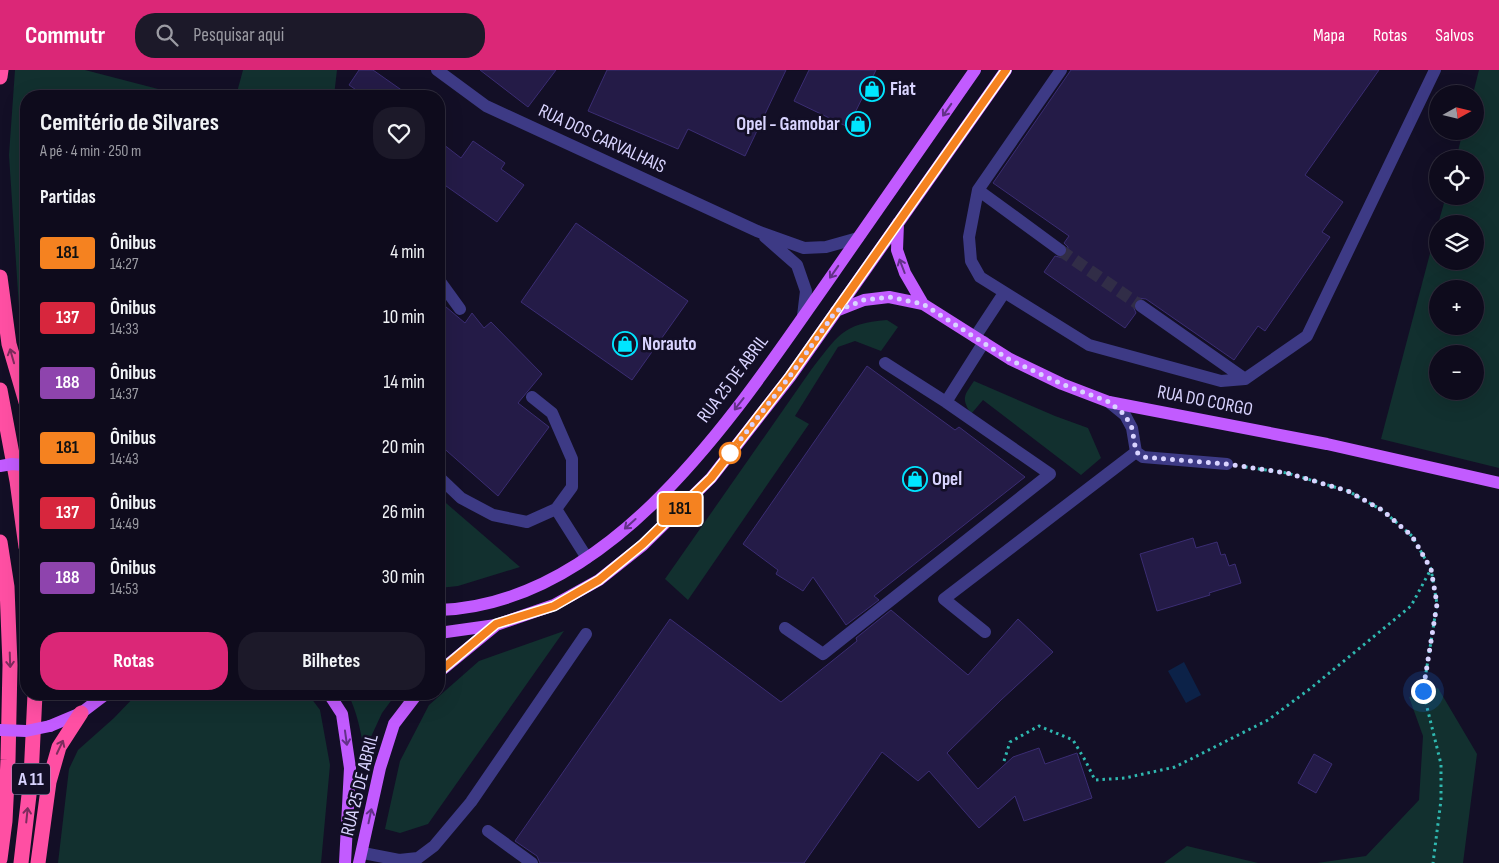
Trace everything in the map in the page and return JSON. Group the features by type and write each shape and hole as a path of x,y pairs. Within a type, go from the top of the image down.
{"highway":[{"path":"0,77 1,70"},
{"path":"0,277 8,344 20,383"},
{"path":"0,390 20,503"},
{"name":"A 11","path":"0,542 7,586 10,665 5,821 0,859"},
{"name":"A 11","path":"21,863 31,778 35,700"},
{"path":"38,863 49,782 59,747 81,713"}],"main road":[{"name":"RUA 25 DE ABRIL","path":"445,609 493,603 546,583 587,558 629,526 695,460 772,361 975,70"},
{"path":"445,632 496,624 554,606 599,580 643,544 711,478 790,376 1006,70"},
{"name":"RUA DO CORGO","path":"898,223 897,250 905,273 923,304"},
{"name":"RUA DO CORGO","path":"836,311 864,300 889,297 923,304 1010,360 1062,384 1109,402 1327,444 1499,483"},
{"path":"0,466 12,464 20,465"},
{"path":"445,667 496,624"},
{"path":"0,730 26,731 50,726 81,713 98,700"},
{"name":"RUA 25 DE ABRIL","path":"333,700 342,714 350,768 345,863"},
{"name":"RUA 25 DE ABRIL","path":"361,858 380,768 394,724 412,700"}],"street":[{"name":"RUA DOS CARVALHAIS","path":"437,70 486,106 757,231 804,248 826,247 858,238"},
{"path":"1061,70 978,190 969,237 971,261 980,277 1089,345 1221,381 1245,379 1307,336 1435,70"},
{"path":"978,190 1060,250"},
{"name":"RUA DOS CARVALHAIS","path":"757,231 798,265 806,291 803,316"},
{"path":"445,288 460,309"},
{"path":"946,402 1004,293"},
{"path":"1141,306 1245,379"},
{"path":"785,628 823,654 1050,474 946,402 885,363"},
{"path":"445,483 461,498 493,515 527,522 556,509 572,487 572,459 552,413 532,397"},
{"path":"1109,402 1125,415 1132,428 1136,452 1144,457 1227,464"},
{"path":"985,632 944,599 1136,452"},
{"path":"556,509 587,558"},
{"path":"361,858 399,860 418,858 434,846 471,802 586,634"},
{"path":"488,831 532,863"}],"path":[{"path":"1227,464 1287,473 1348,491 1382,510 1412,536 1431,569 1437,604 1423,691 1441,764 1441,800 1432,863"},
{"path":"1004,761 1010,742 1039,726 1073,740 1095,780 1125,778 1175,766 1268,720 1311,688 1411,606 1431,569"}],"green space":[{"path":"15,70 85,70 162,90 20,90 20,323 9,155"},
{"path":"243,70 337,70 335,90 238,90"},
{"path":"1479,70 1499,70 1499,468 1381,439 1429,257 1429,270 1484,270 1484,215 1441,215 1443,205 1484,205 1484,150 1458,150 1461,140 1484,140 1484,85 1475,85"},
{"path":"887,320 898,327 881,351 855,341 838,347 795,416 809,424 688,600 665,579 811,370 835,340 850,328 860,324"},
{"path":"974,381 1088,428 1101,458 1081,475 983,400 971,414 965,397"},
{"path":"445,502 520,567 458,586 445,587"},
{"path":"564,631 428,824 400,833 385,829 400,761 429,705 435,700 445,700 445,691 479,661"},
{"path":"1438,688 1477,754 1463,863 1317,863 1366,856 1419,800 1423,736 1409,697"},
{"path":"131,700 312,700 320,710 330,765 321,863 58,863 69,769 78,750"},
{"path":"351,700 392,700 382,713 364,752 362,737"},
{"path":"1187,846 1258,863 1164,863"}],"water":[{"path":"1184,662 1201,695 1186,703 1168,671"}],"building":[{"path":"359,70 373,70 401,90 356,90 349,85"},
{"path":"480,70 556,70 528,107"},
{"path":"607,70 786,70 745,156 688,129 678,149 588,111"},
{"path":"809,70 876,70 848,127 794,101"},
{"path":"1071,70 1379,70 1305,175 1343,202 1322,232 1330,237 1265,331 1258,326 1234,360 1146,299 1138,298 1135,301 1133,306 1136,313 1125,328 1044,272 1055,256 1063,258 1067,254 1068,247 1064,243 1069,236 993,183"},
{"path":"473,141 505,163 501,169 524,185 497,222 445,185 445,146 461,158"},
{"path":"576,223 688,301 632,380 521,302"},
{"path":"445,306 465,323 472,313 484,328 491,322 542,374 518,403 549,427 498,496 445,449"},
{"path":"867,366 955,430 959,427 1025,477 874,596 879,600 846,625 813,577 803,591 776,574 778,570 743,544"},
{"path":"1193,538 1196,548 1217,542 1221,555 1225,554 1229,566 1235,564 1241,583 1209,593 1210,595 1157,611 1140,554"},
{"path":"891,610 968,675 1018,619 1053,652 947,753 978,789 1013,757 1039,748 1045,764 1077,753 1092,798 1024,821 1015,796 979,828 929,771 918,781 882,752 804,863 540,863 537,856 515,841 670,619 781,702 857,641 856,638"},
{"path":"1314,754 1332,764 1316,793 1298,783"}],"tunnel":[{"path":"1060,250 1141,306"}],"bus line":[{"name":"181","path":"445,667 496,624 554,606 599,580 643,544 711,478 790,376 1006,70"}],"place":[{"name":"Fiat","path":"872,89"},
{"name":"Opel - Gamobar","path":"858,124"},
{"name":"Norauto","path":"625,344"},
{"name":"Opel","path":"915,479"}],"route":[{"path":"730,453 790,376 836,311 864,300 889,297 923,304 1010,360 1062,384 1109,402 1125,415 1132,428 1133,445 1136,452 1144,457 1227,464 1287,473 1348,491 1382,510 1412,536 1431,569 1437,604 1423,691"}]}
